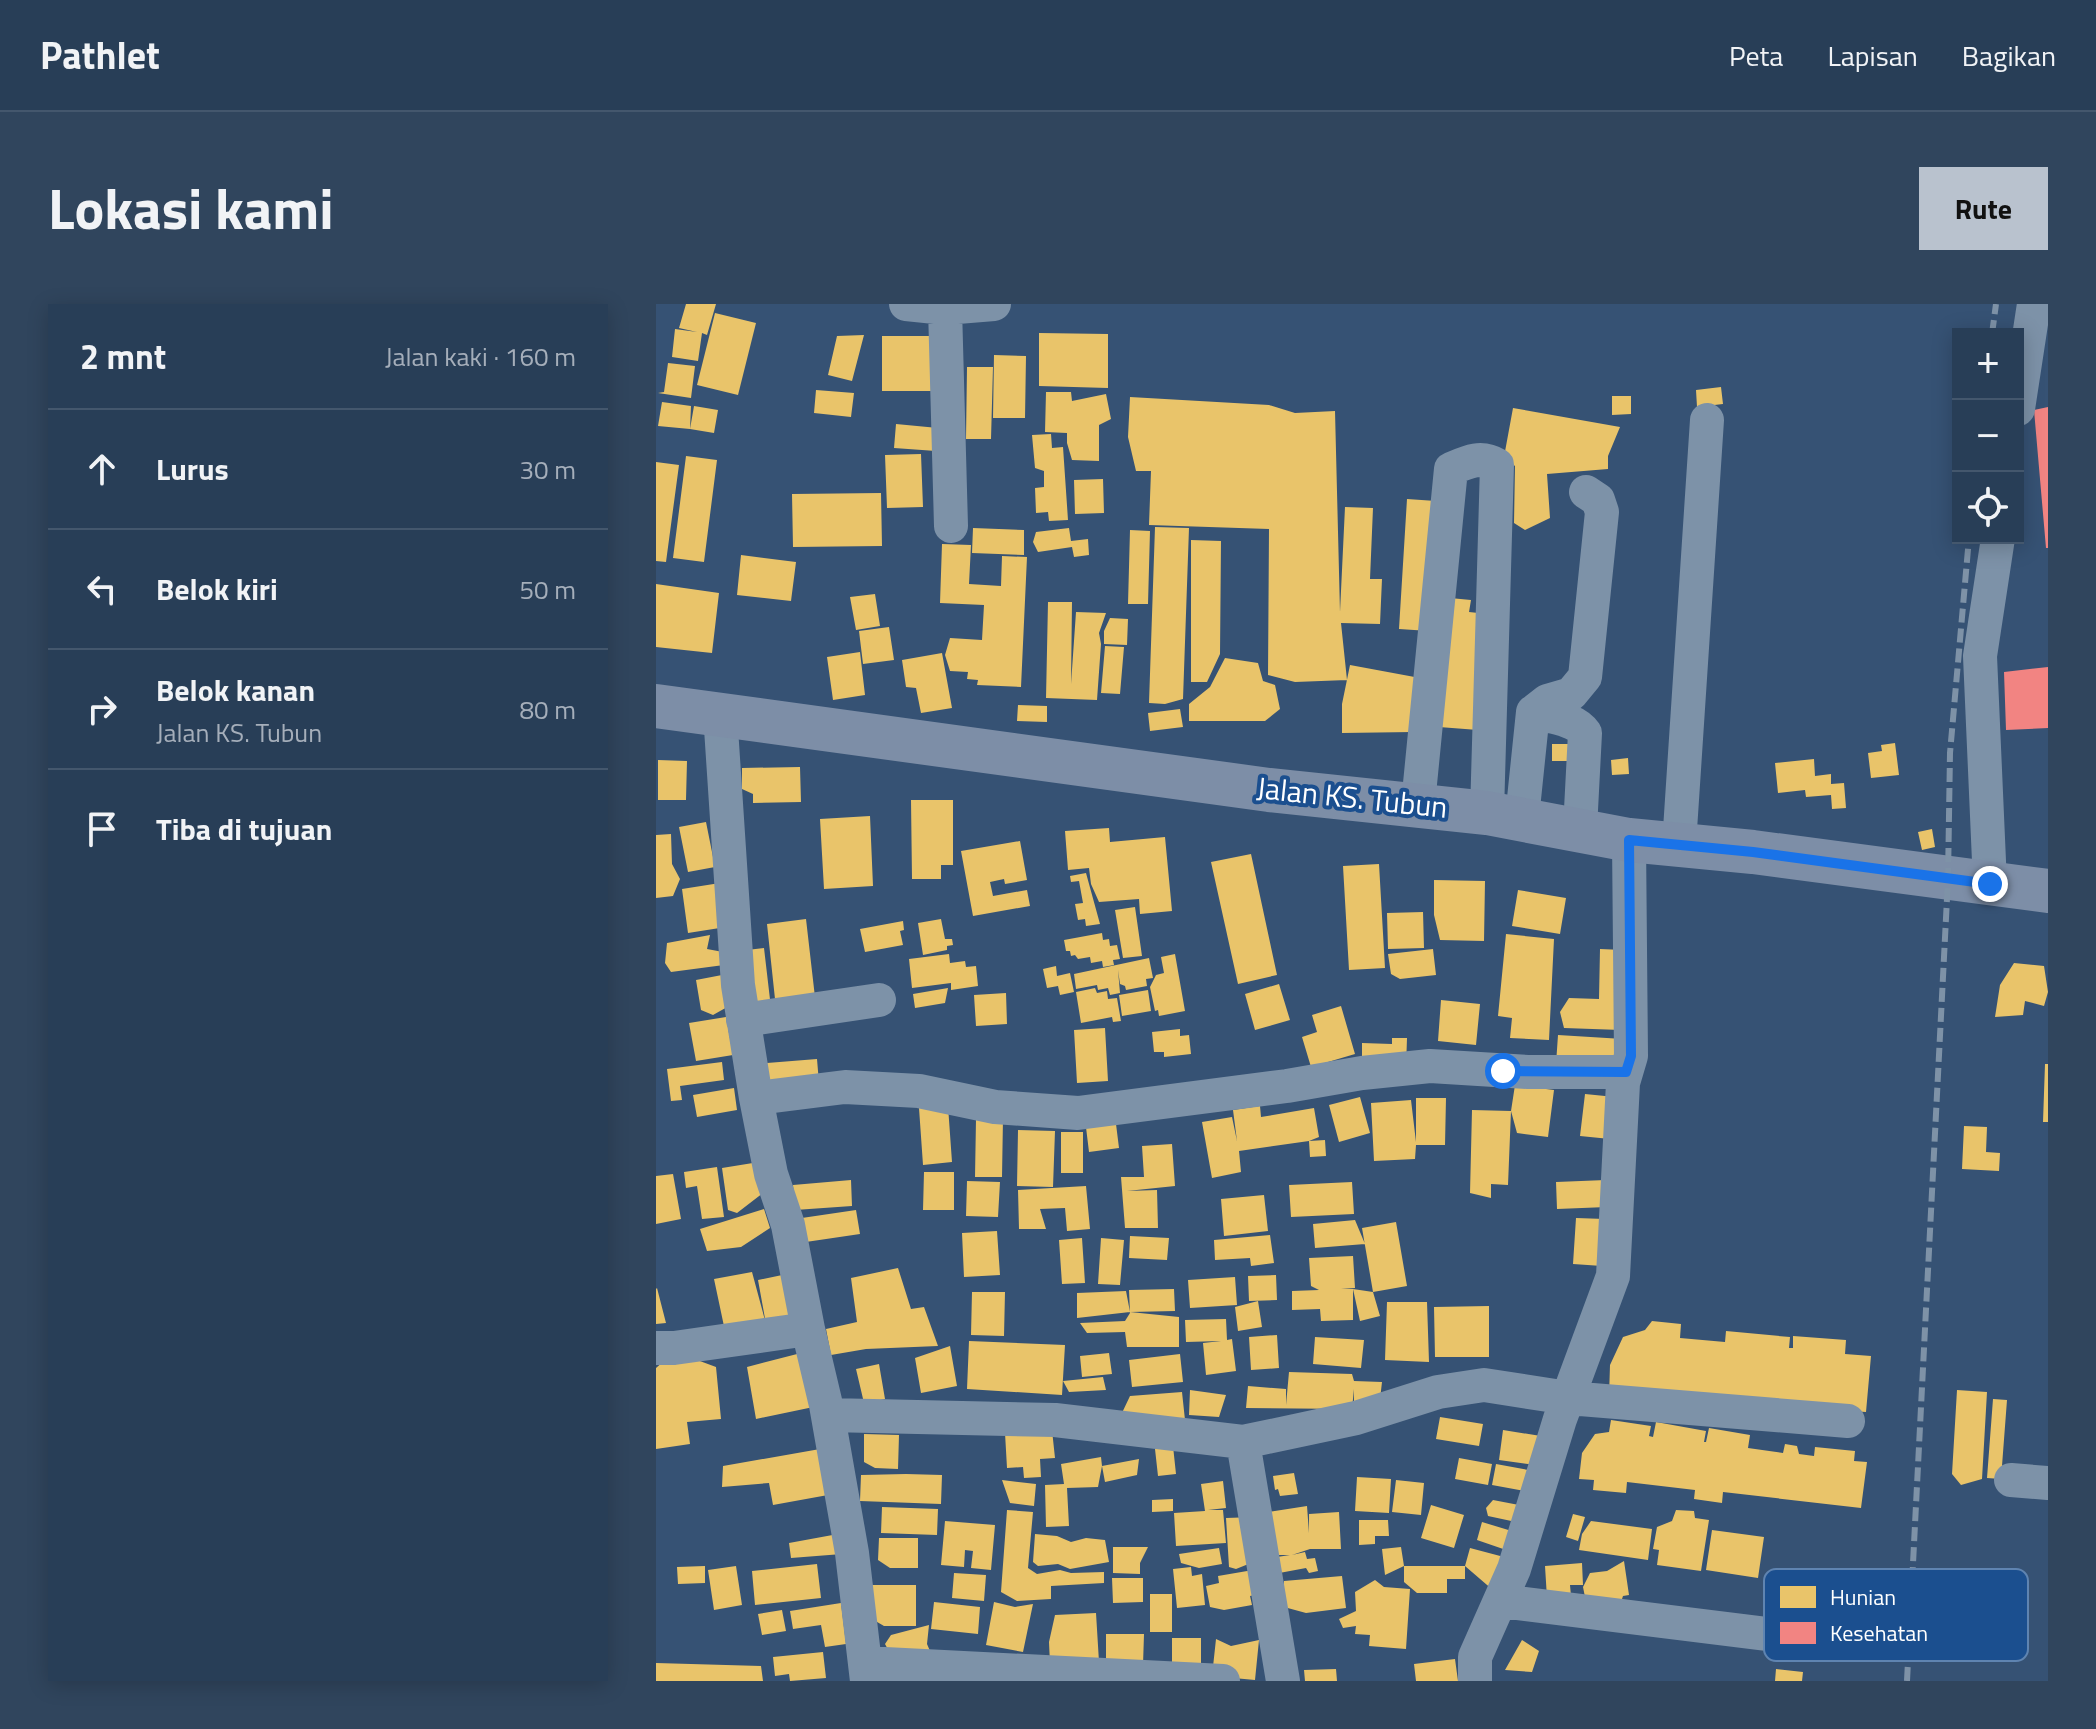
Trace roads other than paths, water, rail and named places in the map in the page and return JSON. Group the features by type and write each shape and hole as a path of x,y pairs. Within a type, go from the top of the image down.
{"main road":[{"name":"Jalan KS. Tubun","path":"656,706 1269,790 1505,815 1629,840 2048,891"}],"street":[{"path":"906,304 945,308 994,304"},
{"path":"2019,400 2034,304"},
{"path":"945,308 951,526"},
{"path":"1679,845 1707,420"},
{"path":"1418,804 1451,469 1469,461 1487,459 1497,465 1505,815"},
{"path":"1505,815 1533,712 1547,701 1571,694 1585,677 1602,512 1598,500 1586,492"},
{"path":"1990,884 1980,656 1997,544"},
{"path":"1533,712 1572,722 1585,733 1580,829"},
{"path":"720,713 743,1020 771,1174 788,1225 828,1415 852,1553 866,1672 1223,1681"},
{"path":"1475,1681 1475,1657 1514,1569 1568,1398 1613,1276 1623,1083 1631,1056 1629,840"},
{"path":"743,1020 879,1000"},
{"path":"756,1098 845,1087 919,1091 995,1107 1078,1113 1430,1066 1528,1072 1626,1072"},
{"path":"656,1348 808,1329"},
{"path":"828,1415 1055,1420 1243,1442 1356,1418 1438,1392 1484,1385 1568,1398 1848,1421"},
{"path":"1243,1442 1283,1681"},
{"path":"2011,1480 2048,1483"},
{"path":"1500,1601 1764,1634"}],"railway":[{"path":"1993,328 1996,304"},
{"path":"1913,1569 1948,879 1950,753 1968,544"},
{"path":"1907,1681 1908,1661"}]}
